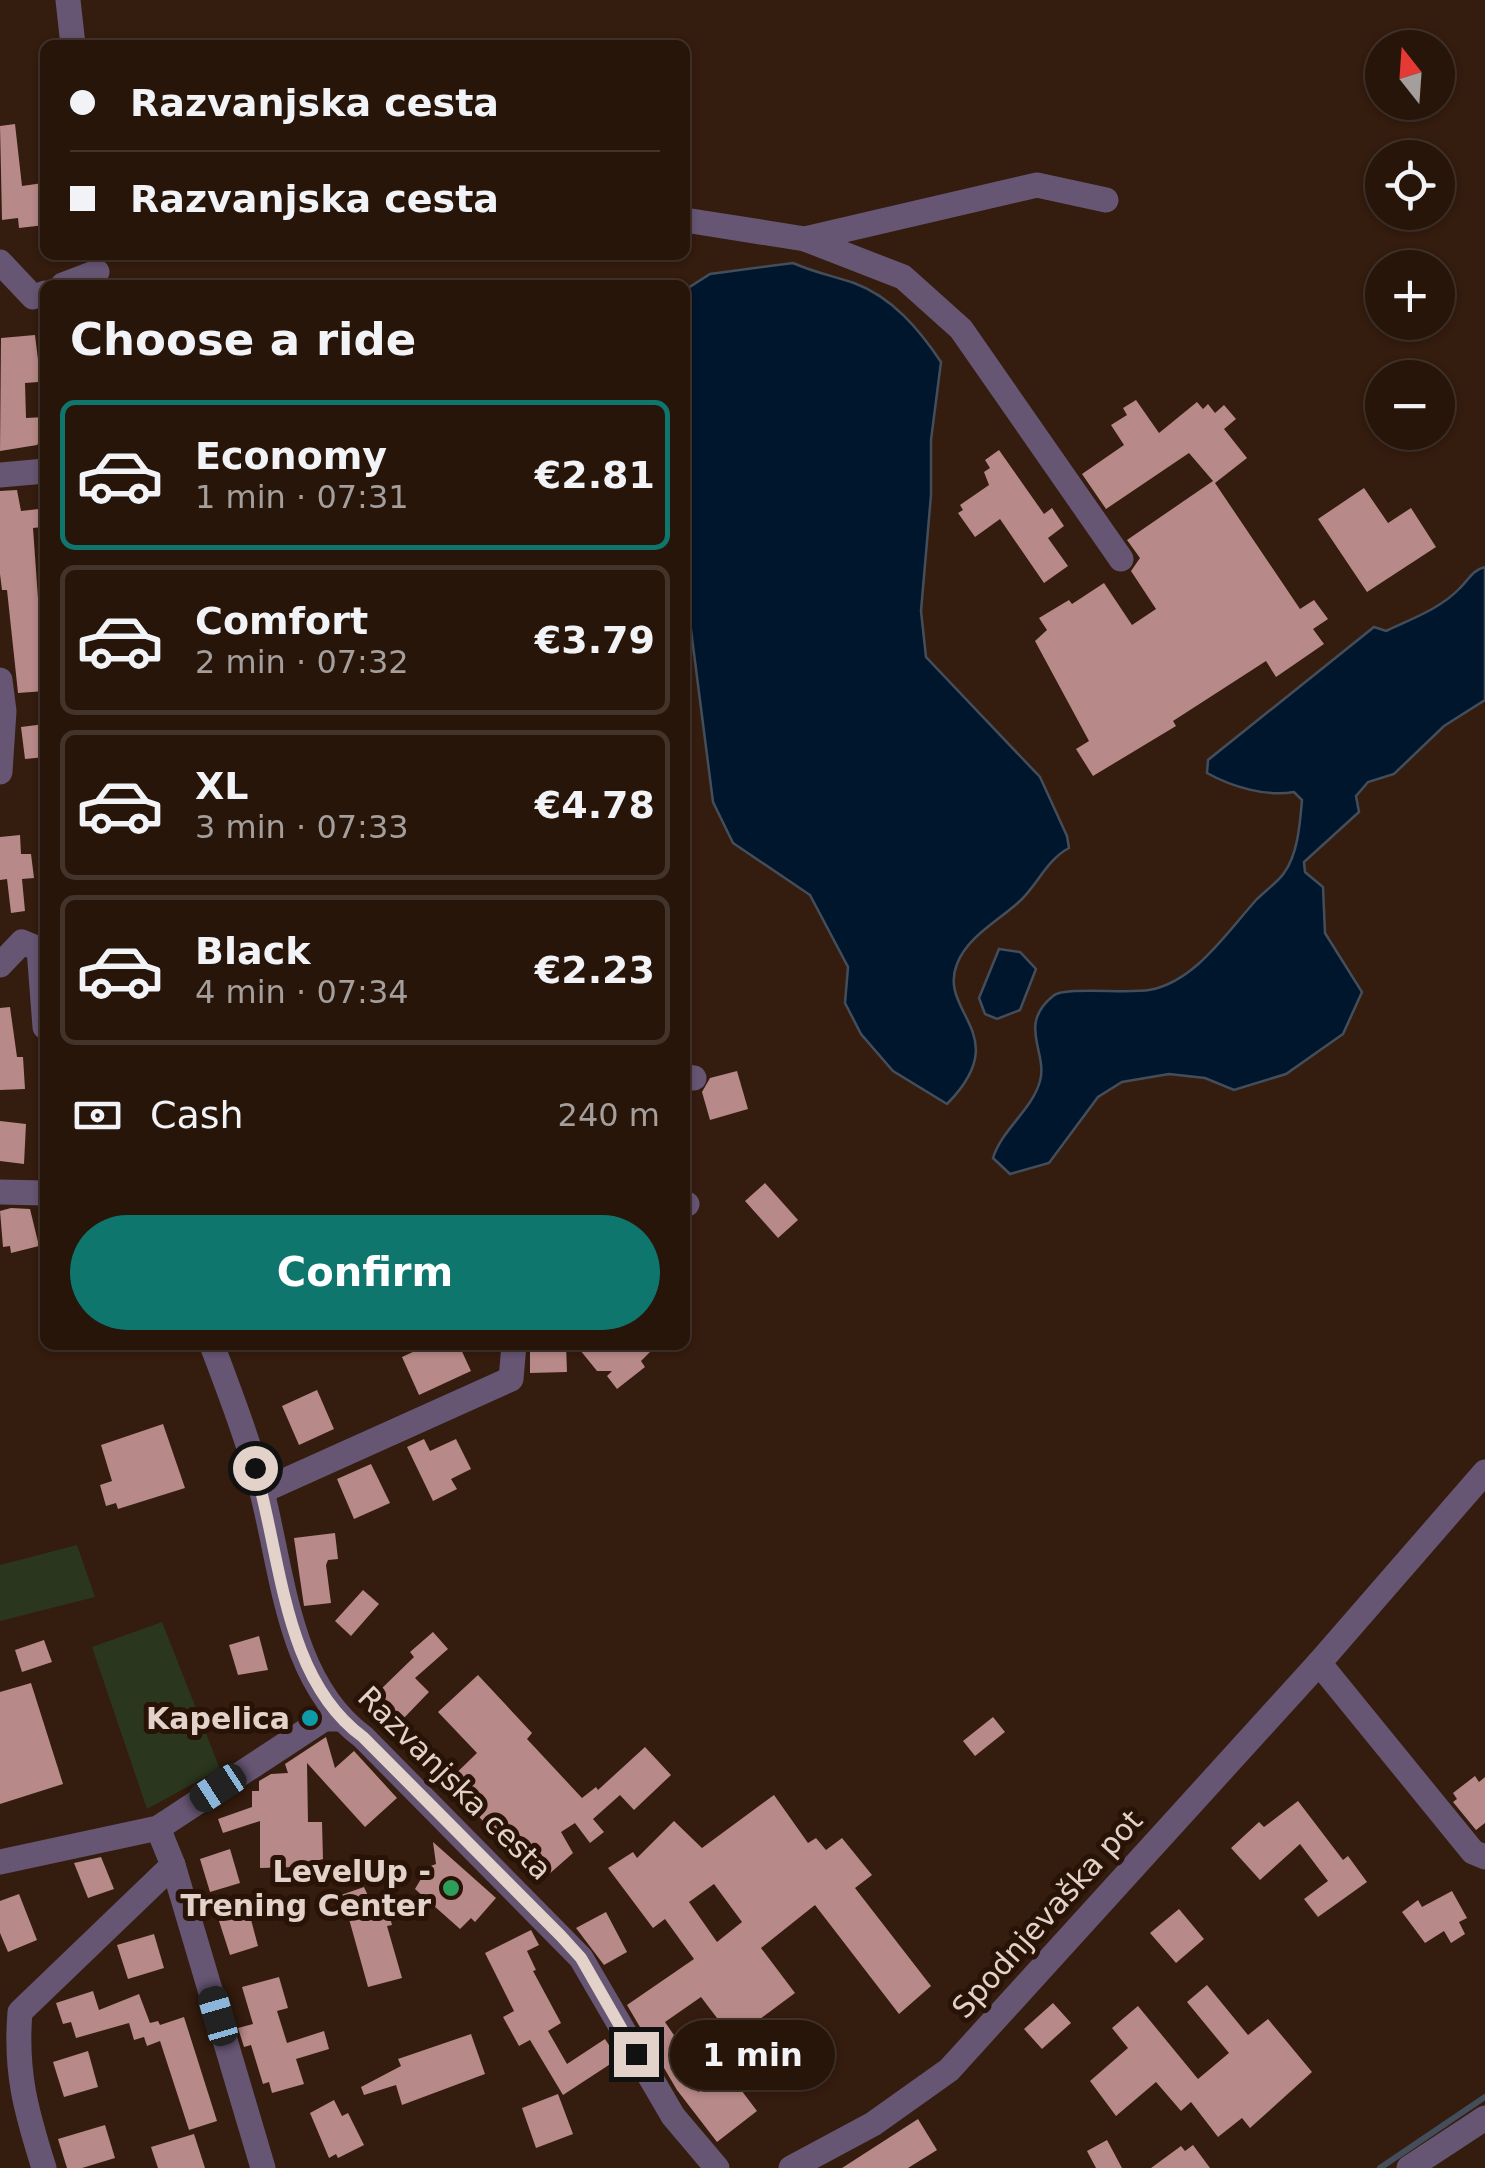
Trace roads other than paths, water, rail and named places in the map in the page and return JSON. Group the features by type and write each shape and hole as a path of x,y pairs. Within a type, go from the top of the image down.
{"street":[{"path":"68,0 72,40"},
{"path":"805,239 1037,185 1106,200"},
{"path":"690,221 805,239 903,276 960,329 1121,559"},
{"path":"0,262 33,297 40,294"},
{"path":"73,280 99,266"},
{"path":"0,475 40,471"},
{"path":"0,680 4,711 0,772"},
{"path":"0,964 22,942 38,949 40,971"},
{"path":"0,1192 40,1193"},
{"name":"Razvanjska cesta","path":"214,1350 262,1491 292,1620 332,1719 363,1737 581,1958 672,2116 717,2168"},
{"path":"262,1491 511,1379 514,1350"},
{"name":"Spodnjevaška pot","path":"790,2168 873,2124 949,2070 1485,1472"},
{"path":"1318,1662 1473,1852 1485,1857"},
{"path":"0,1862 158,1828 332,1719"},
{"path":"158,1828 173,1865 263,2168"},
{"path":"0,2040 20,2012 173,1865"},
{"path":"20,2012 16,2057 24,2106 44,2168"},
{"path":"1409,2168 1485,2118"}],"water":[{"path":"793,263 854,283 892,305 941,362 931,440 931,495 921,611 926,657 1040,777 1069,848 1049,865 1022,899 969,944 957,964 957,997 975,1042 975,1059 966,1080 947,1104 893,1071 861,1034 845,1003 848,967 810,895 733,843 713,802 690,622 690,287 710,274"},
{"path":"1485,567 1485,700 1444,726 1394,774 1368,782 1356,796 1359,812 1304,862 1305,872 1323,887 1325,933 1362,992 1343,1034 1286,1074 1234,1090 1205,1078 1169,1074 1122,1082 1098,1097 1049,1163 1010,1174 993,1158 1040,1081 1035,1028 1042,1007 1059,993 1149,990 1181,977 1209,954 1289,865 1298,838 1302,800 1294,792 1261,792 1227,783 1207,773 1208,760 1374,627 1386,631 1425,613"},
{"path":"999,949 1020,952 1036,969 1020,1010 997,1019 985,1014 979,998"}],"waterway":[{"path":"1380,2168 1485,2097"}],"place":[{"name":"Kapelica","path":"310,1718"},
{"name":"LevelUp - Trening Center","path":"451,1888"}]}
